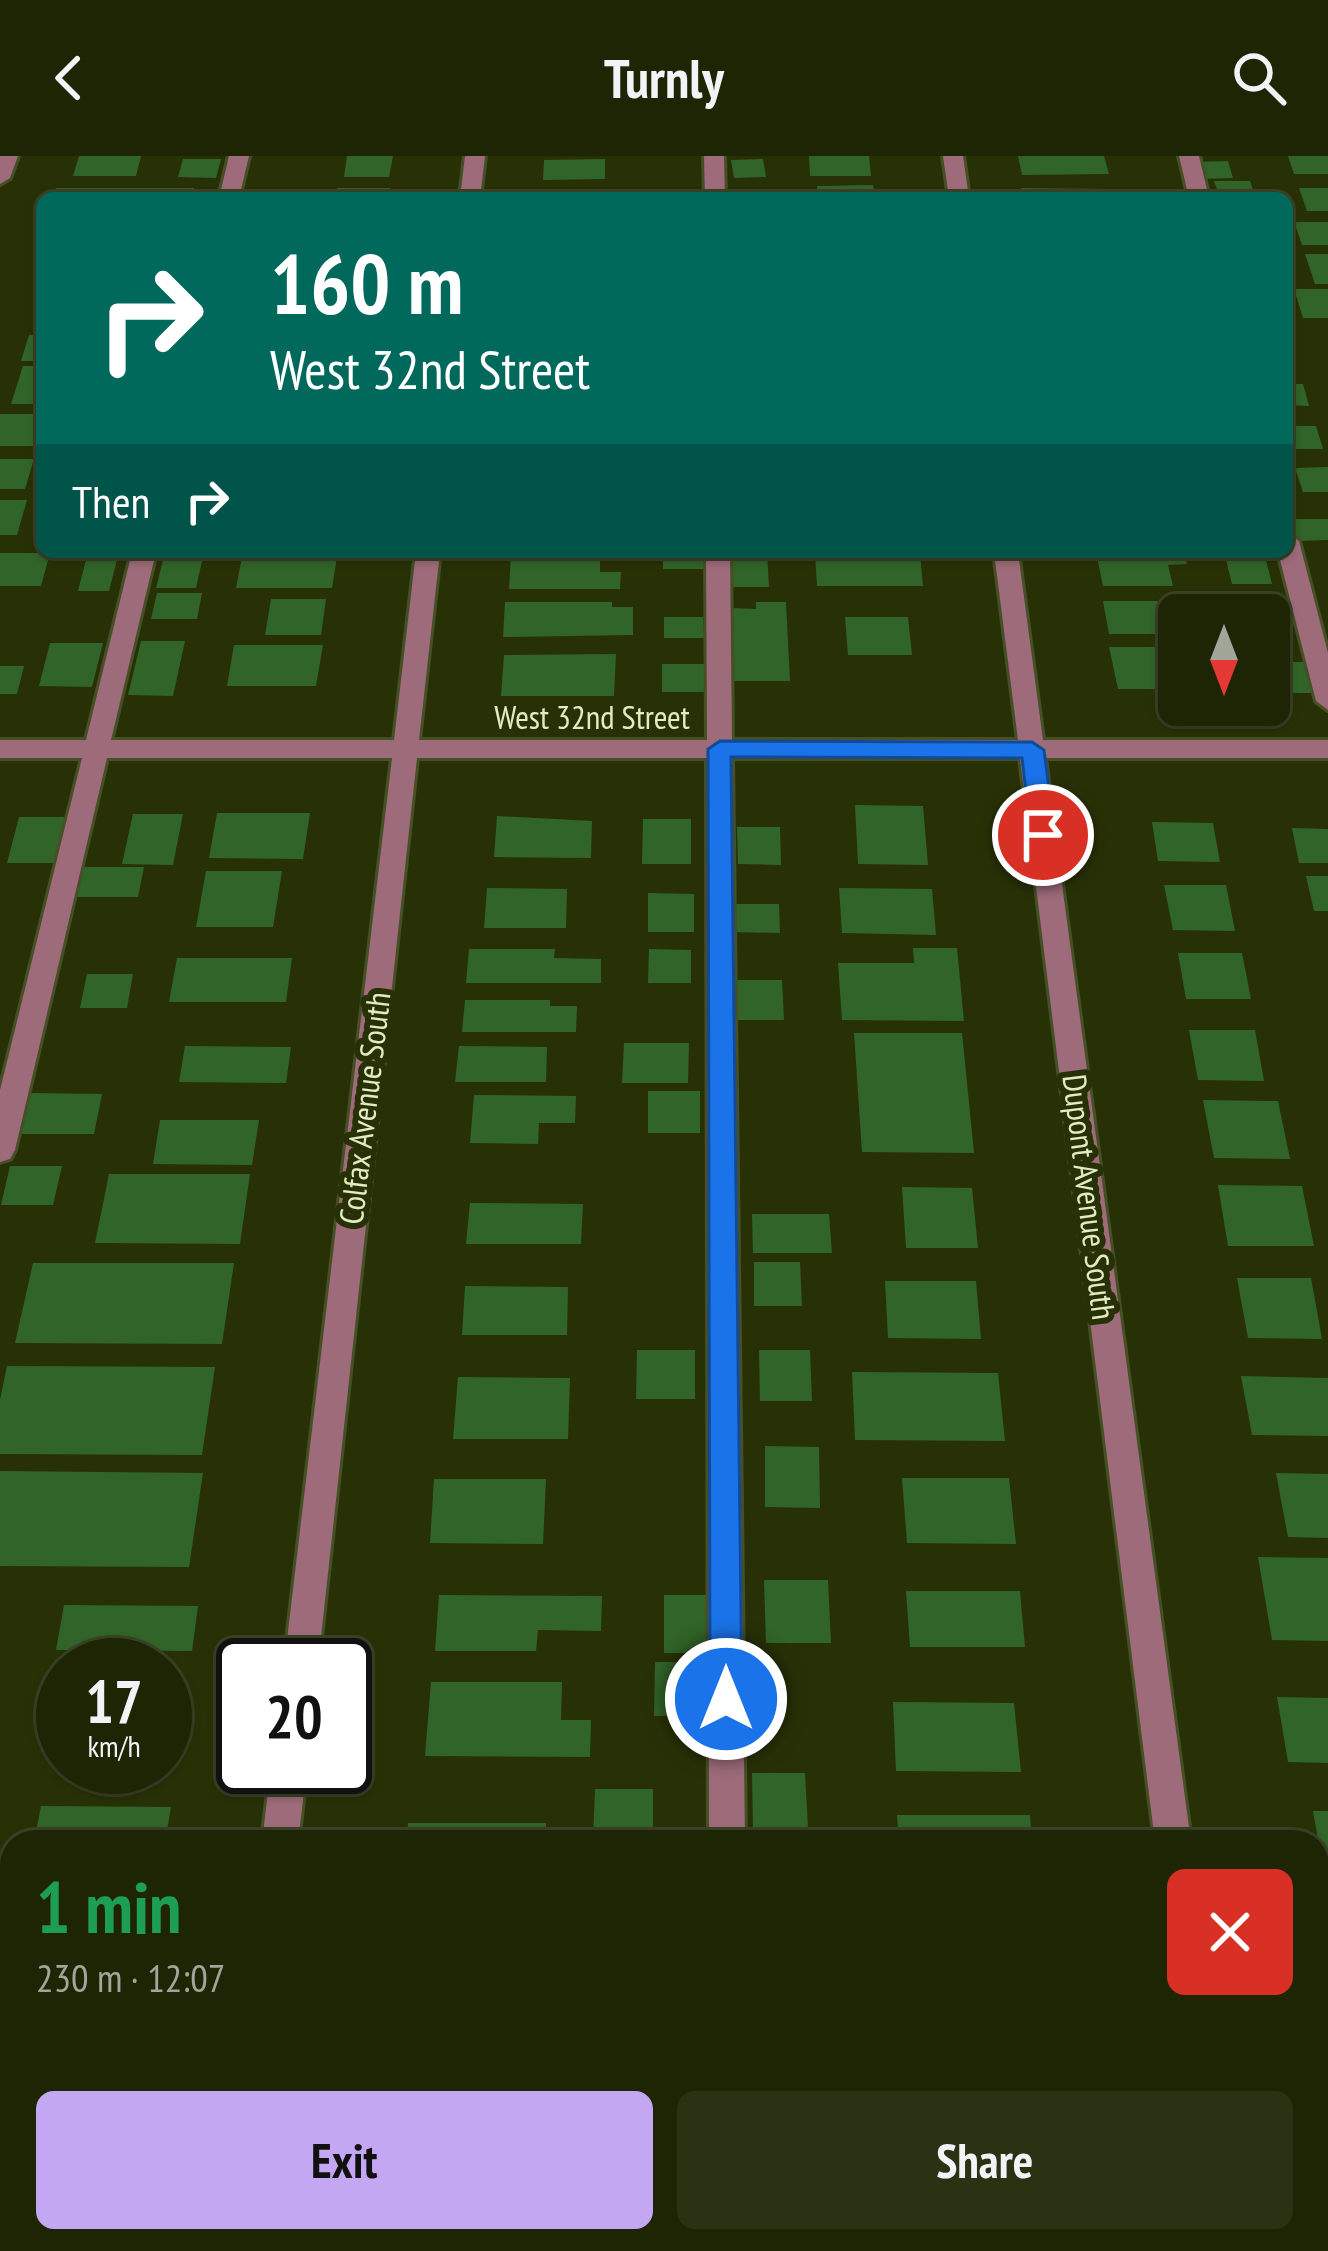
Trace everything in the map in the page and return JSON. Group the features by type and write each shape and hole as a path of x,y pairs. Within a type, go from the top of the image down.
{"street":[{"path":"0,178 8,156"},
{"path":"230,192 239,156"},
{"path":"471,192 476,156"},
{"path":"714,156 715,192"},
{"path":"953,156 958,192"},
{"path":"1189,156 1198,192"},
{"path":"0,1150 143,558"},
{"name":"Colfax Avenue South","path":"304,1638 427,558"},
{"path":"718,558 728,1830"},
{"name":"Dupont Avenue South","path":"1007,558 1171,1830"},
{"path":"1291,558 1328,701"},
{"name":"West 32nd Street","path":"0,749 1328,749"},
{"path":"281,1830 286,1794"}],"building":[{"path":"79,156 141,156 136,176 73,176"},
{"path":"347,156 393,156 389,177 344,177"},
{"path":"809,156 869,156 871,176 810,176"},
{"path":"1018,156 1104,156 1109,174 1022,175"},
{"path":"1288,156 1328,156 1328,174 1294,174"},
{"path":"183,159 221,159 216,178 178,177"},
{"path":"605,159 605,179 543,180 544,160"},
{"path":"763,159 766,177 734,178 731,160"},
{"path":"1228,161 1233,178 1201,179 1196,162"},
{"path":"1214,181 1250,181 1254,192 1218,192"},
{"path":"873,185 874,192 818,192 817,186"},
{"path":"56,188 194,188 193,192 55,192"},
{"path":"337,188 390,188 390,192 336,192"},
{"path":"1021,188 1106,192 1022,192"},
{"path":"1299,188 1328,188 1328,211 1307,211"},
{"path":"1294,222 1328,222 1328,245 1302,245"},
{"path":"1305,254 1328,254 1328,284 1315,284"},
{"path":"1294,289 1328,289 1328,318 1303,318"},
{"path":"29,335 36,335 36,361 21,361"},
{"path":"23,366 36,366 36,404 11,404"},
{"path":"1293,384 1303,384 1309,406 1293,405"},
{"path":"0,414 36,414 36,446 0,446"},
{"path":"1293,426 1316,426 1323,449 1293,449"},
{"path":"0,459 34,459 25,489 0,489"},
{"path":"1328,467 1328,492 1303,492 1295,468"},
{"path":"0,500 27,500 17,535 0,535"},
{"path":"1293,519 1328,519 1328,540 1297,541"},
{"path":"0,553 36,553 36,558 49,558 41,586 0,586"},
{"path":"86,558 117,558 109,591 78,591"},
{"path":"164,558 203,558 196,588 156,588"},
{"path":"242,558 337,558 332,588 236,588"},
{"path":"511,558 600,558 600,572 621,572 620,589 509,589"},
{"path":"663,558 703,558 704,569 663,569"},
{"path":"726,558 767,558 769,587 728,587"},
{"path":"815,558 920,558 923,586 817,586"},
{"path":"1097,558 1186,558 1187,564 1168,565 1173,586 1103,586"},
{"path":"1226,558 1266,558 1272,584 1232,584"},
{"path":"157,593 202,593 197,619 151,619"},
{"path":"271,599 326,599 321,635 265,635"},
{"path":"1103,601 1158,601 1158,634 1109,634"},
{"path":"505,602 612,602 612,607 633,607 633,635 503,637"},
{"path":"756,602 786,602 790,681 731,681 730,608 756,609"},
{"path":"664,617 703,617 704,638 664,638"},
{"path":"845,617 908,617 912,655 848,655"},
{"path":"141,641 185,641 173,696 128,695"},
{"path":"50,643 103,643 92,687 39,686"},
{"path":"234,645 323,645 316,686 227,686"},
{"path":"1109,647 1158,647 1158,689 1118,689"},
{"path":"616,654 614,696 501,696 504,655"},
{"path":"1290,662 1306,662 1314,693 1290,693"},
{"path":"662,664 706,664 707,692 662,692"},
{"path":"0,666 24,666 17,694 0,694"},
{"path":"855,805 923,806 928,865 858,864"},
{"path":"217,813 310,813 303,859 209,858"},
{"path":"133,814 183,814 173,865 122,864"},
{"path":"497,816 592,821 591,858 494,857"},
{"path":"19,817 67,817 56,863 7,863"},
{"path":"643,819 691,819 691,864 642,864"},
{"path":"1152,822 1213,823 1220,862 1158,861"},
{"path":"737,827 780,827 781,865 738,864"},
{"path":"1292,828 1328,829 1328,863 1299,863"},
{"path":"82,867 144,867 138,897 75,897"},
{"path":"206,871 282,871 273,927 196,927"},
{"path":"1306,876 1328,876 1328,911 1314,911"},
{"path":"1164,885 1226,885 1235,931 1173,930"},
{"path":"487,888 567,889 566,928 484,928"},
{"path":"839,888 932,889 936,935 842,933"},
{"path":"648,893 694,894 694,932 648,932"},
{"path":"735,904 779,904 780,933 735,932"},
{"path":"913,948 957,948 964,1021 842,1020 838,963 914,963"},
{"path":"469,949 555,949 554,958 601,959 601,983 466,983"},
{"path":"649,949 691,950 691,983 648,983"},
{"path":"1178,953 1242,953 1251,999 1186,999"},
{"path":"177,958 292,958 286,1002 169,1002"},
{"path":"87,974 133,974 127,1008 80,1008"},
{"path":"732,980 782,980 784,1020 733,1020"},
{"path":"465,1000 550,1000 550,1006 577,1006 576,1032 462,1032"},
{"path":"1189,1030 1255,1030 1264,1081 1198,1080"},
{"path":"854,1033 962,1033 974,1153 862,1152"},
{"path":"624,1043 689,1043 688,1083 622,1083"},
{"path":"185,1046 291,1047 286,1083 179,1082"},
{"path":"459,1046 547,1047 546,1082 455,1082"},
{"path":"648,1091 700,1091 700,1133 648,1133"},
{"path":"31,1093 102,1094 94,1134 21,1134"},
{"path":"474,1095 576,1096 575,1123 539,1123 538,1144 470,1143"},
{"path":"1203,1100 1278,1101 1290,1159 1214,1158"},
{"path":"160,1120 259,1120 252,1165 153,1164"},
{"path":"10,1166 62,1166 53,1205 1,1205"},
{"path":"109,1174 250,1174 240,1244 95,1243"},
{"path":"1218,1185 1302,1186 1314,1246 1228,1246"},
{"path":"902,1187 972,1188 978,1248 906,1248"},
{"path":"470,1203 583,1204 581,1244 466,1244"},
{"path":"752,1214 829,1214 832,1253 753,1253"},
{"path":"754,1262 800,1262 802,1306 754,1306"},
{"path":"33,1263 234,1263 222,1344 15,1343"},
{"path":"1237,1278 1311,1278 1322,1339 1248,1338"},
{"path":"885,1281 976,1281 981,1339 888,1338"},
{"path":"465,1286 568,1287 567,1335 462,1335"},
{"path":"637,1350 695,1350 695,1399 636,1399"},
{"path":"759,1350 810,1350 812,1401 760,1401"},
{"path":"7,1366 215,1367 202,1455 0,1454 0,1400"},
{"path":"852,1372 998,1373 1005,1441 855,1440"},
{"path":"1241,1376 1328,1378 1328,1436 1252,1435"},
{"path":"458,1377 570,1378 568,1439 453,1439"},
{"path":"765,1446 819,1447 820,1508 765,1507"},
{"path":"0,1471 203,1473 189,1567 0,1566"},
{"path":"1276,1473 1328,1474 1328,1538 1288,1537"},
{"path":"902,1478 1009,1478 1016,1544 907,1543"},
{"path":"434,1479 546,1479 543,1544 430,1543"},
{"path":"1258,1557 1328,1558 1328,1641 1272,1640"},
{"path":"764,1580 828,1580 831,1643 766,1643"},
{"path":"906,1591 1020,1591 1025,1647 910,1647"},
{"path":"439,1595 602,1596 601,1631 538,1630 536,1651 435,1651"},
{"path":"664,1595 709,1595 710,1653 664,1653"},
{"path":"64,1605 198,1606 192,1651 192,1638 58,1638"},
{"path":"655,1662 712,1662 712,1716 654,1716"},
{"path":"431,1682 562,1682 561,1720 591,1720 590,1757 425,1756"},
{"path":"1277,1697 1328,1698 1328,1763 1288,1762"},
{"path":"893,1702 1014,1703 1021,1772 896,1771"},
{"path":"752,1773 805,1773 808,1828 753,1828"},
{"path":"595,1789 653,1789 653,1830 593,1830"},
{"path":"41,1806 171,1807 167,1830 36,1830"},
{"path":"1313,1811 1328,1811 1328,1830 1316,1830"},
{"path":"897,1815 1030,1815 1031,1830 898,1830"},
{"path":"408,1823 546,1823 546,1830 408,1830"}],"route":[{"path":"726,1699 720,749 1032,750 1043,835"}]}
